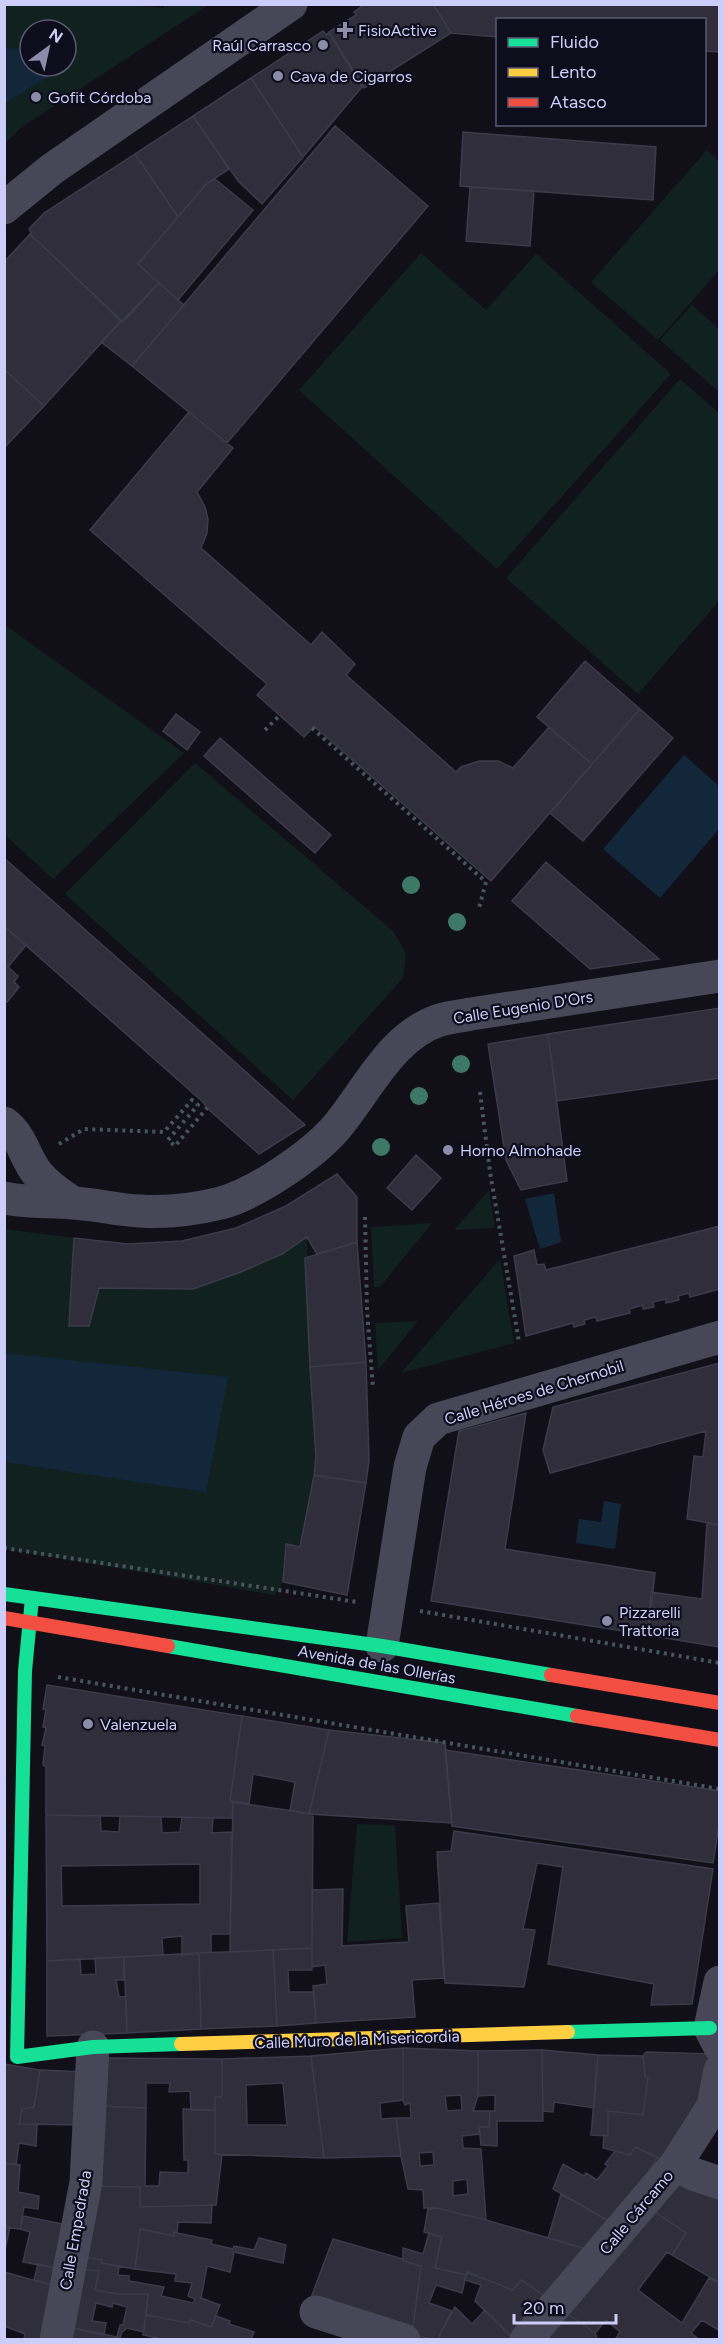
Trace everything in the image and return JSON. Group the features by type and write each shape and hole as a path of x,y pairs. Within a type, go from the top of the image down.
{"main road":[{"name":"Avenida de las Ollerías","path":"4,1594 382,1646 720,1703"},
{"path":"11,2057 24,1671 32,1598"},
{"name":"Avenida de las Ollerías","path":"4,1618 720,1740"},
{"name":"Calle Muro de la Misericordia","path":"11,2057 93,2047 715,2038"}],"street":[{"path":"4,208 52,169 291,4"},
{"name":"Calle Eugenio D'Ors","path":"4,1198 141,1211 184,1209 223,1202 257,1187 300,1160 333,1131 392,1052 417,1031 439,1020 720,976"},
{"name":"Calle Eugenio D'Ors","path":"4,1123 14,1131 38,1174 51,1188 73,1203"},
{"name":"Calle Héroes de Chernobil","path":"382,1646 410,1467 419,1437 438,1419 720,1337"},
{"path":"715,2038 720,1982"},
{"name":"Calle Empedrada","path":"56,2340 86,2182 93,2047"},
{"name":"Calle Cárcamo","path":"526,2340 676,2164 714,2104 720,2070"},
{"path":"676,2164 693,2174 720,2183"},
{"path":"316,2312 405,2340"}],"path":[{"path":"265,730 280,715"},
{"path":"312,728 486,882 478,908"},
{"path":"480,1092 490,1172 519,1342"},
{"path":"59,1144 84,1129 164,1132 192,1100 198,1105 168,1140 175,1146 207,1108"},
{"path":"365,1217 367,1310 373,1388"},
{"path":"24,1671 720,1789"}],"shaded area":[{"name":"Gofit Córdoba","path":"116,4 164,8 164,5 208,5 22,127 5,143 5,5"},
{"path":"707,150 719,161 719,270 658,340 591,282"},
{"path":"421,253 486,310 536,254 671,374 497,569 299,390"},
{"path":"692,305 719,329 719,392 660,340"},
{"path":"680,379 719,413 719,601 638,694 506,578"},
{"path":"5,625 184,753 53,879 5,835"},
{"path":"195,763 393,931 406,954 403,978 293,1100 65,894"},
{"path":"489,1190 495,1228 454,1230"},
{"path":"432,1223 380,1287 374,1287 371,1227"},
{"path":"4,1229 74,1238 70,1326 89,1326 99,1288 193,1289 282,1254 307,1237 310,1367 316,1457 300,1547 286,1545 283,1582 275,1595 5,1549"},
{"path":"500,1259 514,1343 401,1373"},
{"path":"418,1321 378,1370 375,1323"},
{"path":"357,1824 395,1825 402,1938 347,1942"}],"water":[{"path":"5,48 18,49 18,78 46,78 5,103"},
{"path":"684,755 719,786 719,829 660,898 603,849"},
{"path":"554,1193 561,1242 540,1249 525,1199"},
{"path":"5,1353 228,1377 206,1492 5,1462"},
{"path":"604,1501 621,1504 615,1549 576,1543 579,1519 601,1522"}],"building":[{"path":"365,4 433,4 451,33 364,88 329,32 356,15 354,12"},
{"path":"433,4 720,4 720,52 706,51 706,18 496,18 496,37 451,33"},
{"path":"323,31 326,35 329,32 362,87 303,157 251,78"},
{"path":"251,78 303,157 262,204 238,181 193,116"},
{"path":"193,116 229,169 206,184 178,217 135,154"},
{"path":"335,126 428,206 227,443 132,366"},
{"path":"463,132 656,147 653,200 460,186"},
{"path":"135,154 178,217 138,264 159,283 123,322 30,234 29,229 44,213"},
{"path":"215,179 253,210 178,300 138,264 206,184"},
{"path":"470,187 534,191 530,246 466,241"},
{"path":"30,234 121,321 44,406 4,369 4,262"},
{"path":"159,283 184,305 132,366 101,342"},
{"path":"4,369 44,406 4,448"},
{"path":"189,412 233,448 197,492 208,519 207,533 201,548 311,645 322,632 355,664 346,675 456,772 461,767 479,761 498,761 513,768 549,727 592,764 491,881 314,726 304,737 257,695 267,684 90,530"},
{"path":"585,661 640,709 592,764 537,717"},
{"path":"640,709 673,738 583,841 550,813"},
{"path":"176,714 200,732 187,750 163,731"},
{"path":"220,738 331,835 315,853 204,756"},
{"path":"4,858 305,1125 259,1154 207,1108 4,926"},
{"path":"546,862 659,959 590,969 512,901"},
{"path":"4,926 26,945 8,967 18,976 14,982 19,987 7,1002 4,1001"},
{"path":"720,1008 720,1078 557,1101 548,1034"},
{"path":"548,1034 567,1181 521,1190 506,1160 488,1044"},
{"path":"416,1155 441,1178 412,1210 387,1188"},
{"path":"337,1174 357,1197 357,1242 317,1254 307,1237 282,1254 193,1289 99,1288 89,1326 69,1326 74,1238 128,1244 182,1241 236,1228 286,1206"},
{"path":"720,1226 720,1289 690,1297 689,1293 678,1296 679,1300 666,1303 666,1299 653,1302 654,1307 643,1309 643,1305 629,1309 630,1313 597,1321 596,1317 584,1320 585,1324 574,1327 573,1323 526,1336 514,1256 534,1250 537,1265 544,1264 546,1270"},
{"path":"357,1242 366,1362 310,1367 305,1258"},
{"path":"366,1362 369,1461 366,1483 314,1475 316,1457 310,1367"},
{"path":"720,1363 720,1525 687,1519 694,1456 703,1457 706,1431 550,1473 543,1450 553,1407"},
{"path":"526,1413 505,1549 655,1573 648,1635 431,1601 459,1431"},
{"path":"314,1475 366,1483 347,1595 283,1582 286,1544 300,1547"},
{"path":"707,1523 720,1525 720,1647 648,1635 651,1592 702,1599"},
{"path":"47,1685 242,1716 230,1801 233,1802 232,1818 46,1815 46,1767 43,1765 45,1746 42,1745 46,1728 43,1727 46,1709 43,1709"},
{"path":"242,1716 329,1730 309,1814 290,1811 295,1782 253,1774 249,1804 230,1801"},
{"path":"329,1730 445,1743 452,1823 309,1814"},
{"path":"445,1750 720,1791 720,1819 713,1863 452,1826"},
{"path":"233,1802 313,1814 312,1948 230,1952"},
{"path":"46,1815 100,1816 101,1831 119,1832 120,1816 161,1817 162,1833 180,1832 182,1817 213,1818 212,1833 232,1832 230,1934 211,1934 211,1952 182,1955 182,1936 162,1938 163,1955 47,1961","holes":["200,1864 200,1904 62,1906 61,1866"]},
{"path":"454,1831 713,1869 692,2004 651,2005 654,1984 548,1964 563,1867 537,1863 523,1929 535,1930 524,1987 445,1983 437,1852 451,1851"},
{"path":"343,1889 342,1946 409,1942 406,1906 439,1903 444,1978 412,1980 415,2017 316,2023 313,1986 327,1984 325,1965 312,1967 312,1890"},
{"path":"312,1948 312,1970 288,1970 289,1992 314,1992 316,2023 277,2026 273,1950"},
{"path":"273,1950 277,2026 201,2029 199,1953"},
{"path":"199,1953 201,2029 127,2033 124,1957"},
{"path":"124,1957 124,1980 116,1980 119,1997 126,1996 127,2033 47,2036 47,1961 80,1959 81,1975 96,1974 95,1958"},
{"path":"403,2048 478,2051 478,2096 473,2111 490,2111 489,2127 479,2127 480,2134 462,2136 463,2148 481,2149 486,2220 437,2208 424,2208 423,2190 408,2189 396,2118 411,2118 410,2103 405,2105 403,2100","holes":["461,2095 462,2110 447,2111 445,2096","433,2152 434,2165 420,2166 419,2153","467,2179 468,2194 453,2196 453,2181"]},
{"path":"403,2048 403,2100 380,2103 381,2119 396,2118 401,2156 324,2158 311,2056"},
{"path":"542,2050 598,2055 594,2108 554,2102 553,2112 543,2111"},
{"path":"542,2050 543,2121 497,2121 497,2146 481,2145 479,2127 489,2127 490,2111 495,2111 495,2095 478,2096 478,2051"},
{"path":"646,2052 712,2054 704,2101 667,2162 635,2147 630,2155 603,2148 604,2135 608,2136 608,2111 643,2115 648,2078 645,2076 643,2056"},
{"path":"598,2055 643,2056 645,2076 648,2078 643,2115 608,2111 608,2136 591,2135"},
{"path":"311,2056 324,2158 215,2154 215,2097 222,2097 222,2059","holes":["283,2083 287,2125 247,2125 246,2085"]},
{"path":"102,2058 222,2059 222,2097 215,2097 215,2110 191,2110 190,2091 169,2092 170,2083 146,2083 146,2108 99,2106"},
{"path":"4,2064 40,2070 34,2107 22,2109 19,2124 37,2125 36,2146 19,2143 16,2165 4,2163"},
{"path":"40,2070 86,2072 82,2125 19,2124 22,2109 34,2107"},
{"path":"99,2106 146,2108 145,2186 159,2186 160,2172 188,2173 188,2160 184,2160 183,2109 215,2110 215,2154 222,2154 216,2205 140,2207 140,2187 92,2186"},
{"path":"635,2147 658,2157 614,2224 553,2189 563,2164 584,2176 586,2173 597,2180 608,2166 605,2164 615,2151 630,2155"},
{"path":"4,2163 20,2165 18,2192 39,2196 38,2209 24,2207 20,2229 4,2227"},
{"path":"672,2172 720,2190 720,2283 672,2255 686,2233 646,2206"},
{"path":"92,2186 140,2187 140,2207 212,2205 211,2223 178,2222 177,2233 174,2232 174,2236 140,2229 135,2269 101,2263 102,2260 80,2256"},
{"path":"561,2194 612,2223 593,2251 548,2238"},
{"path":"646,2206 686,2233 672,2255 667,2252 638,2290 682,2323 709,2278 720,2283 720,2331 702,2320 691,2333 700,2340 615,2340 620,2332 606,2320 595,2333 561,2309"},
{"path":"437,2208 593,2251 549,2299 521,2280 513,2290 467,2272 466,2275 435,2268 442,2237 424,2232 428,2209"},
{"path":"23,2216 73,2226 65,2270 23,2262 30,2232 20,2229"},
{"path":"4,2227 10,2227 4,2254"},
{"path":"140,2229 174,2236 174,2232 212,2240 211,2244 233,2249 234,2246 254,2250 259,2238 286,2245 283,2263 234,2252 230,2272 207,2266 201,2298 220,2305 211,2327 191,2320 189,2323 146,2315 148,2294 117,2294 95,2290 99,2271 79,2269 80,2256 102,2260 101,2263 119,2266 118,2275 129,2276 129,2281 164,2287 161,2296 193,2303 195,2299 188,2296 192,2283 175,2281 176,2274 135,2269"},
{"path":"429,2233 442,2237 435,2268 466,2275 462,2293 436,2285 429,2303 452,2311 437,2340 412,2335 421,2266 403,2261 403,2248 423,2254"},
{"path":"333,2239 421,2266 412,2335 309,2303"},
{"path":"38,2264 65,2270 62,2288 34,2280"},
{"path":"79,2269 99,2271 95,2290 117,2294 148,2294 144,2332 127,2328 122,2332 120,2338 117,2337 120,2325 123,2325 127,2307 113,2303 112,2307 96,2303 92,2321 106,2323 104,2335 68,2327"},
{"path":"4,2272 62,2288 49,2340 24,2340 25,2334 4,2326"},
{"path":"467,2272 513,2290 521,2280 549,2299 515,2340 475,2301 481,2285 465,2280"},
{"path":"455,2307 472,2324 485,2310 515,2340 437,2340"},
{"path":"561,2309 595,2333 598,2340 535,2340"},
{"path":"146,2315 189,2323 191,2320 211,2327 216,2316 230,2321 229,2324 254,2332 251,2340 167,2340 143,2335"},
{"path":"68,2327 117,2337 120,2338 65,2340"}],"traffic: fast":[{"path":"4,1594 382,1646 551,1675"},
{"path":"32,1598 25,1671 17,2057 93,2047 181,2044"},
{"path":"168,1646 577,1716"},
{"path":"568,2032 710,2028"}],"traffic: slow":[{"path":"181,2044 568,2032"}],"traffic: jam":[{"path":"4,1618 168,1646"},
{"path":"551,1675 720,1703"},
{"path":"577,1716 720,1740"}],"place":[{"name":"FisioActive","path":"345,30"},
{"name":"Raúl Carrasco","path":"323,45"},
{"name":"Cava de Cigarros","path":"278,76"},
{"name":"Gofit Córdoba","path":"36,97"},
{"name":"Horno Almohade","path":"448,1150"},
{"name":"Pizzarelli Trattoria","path":"607,1621"},
{"name":"Valenzuela","path":"88,1724"}]}
